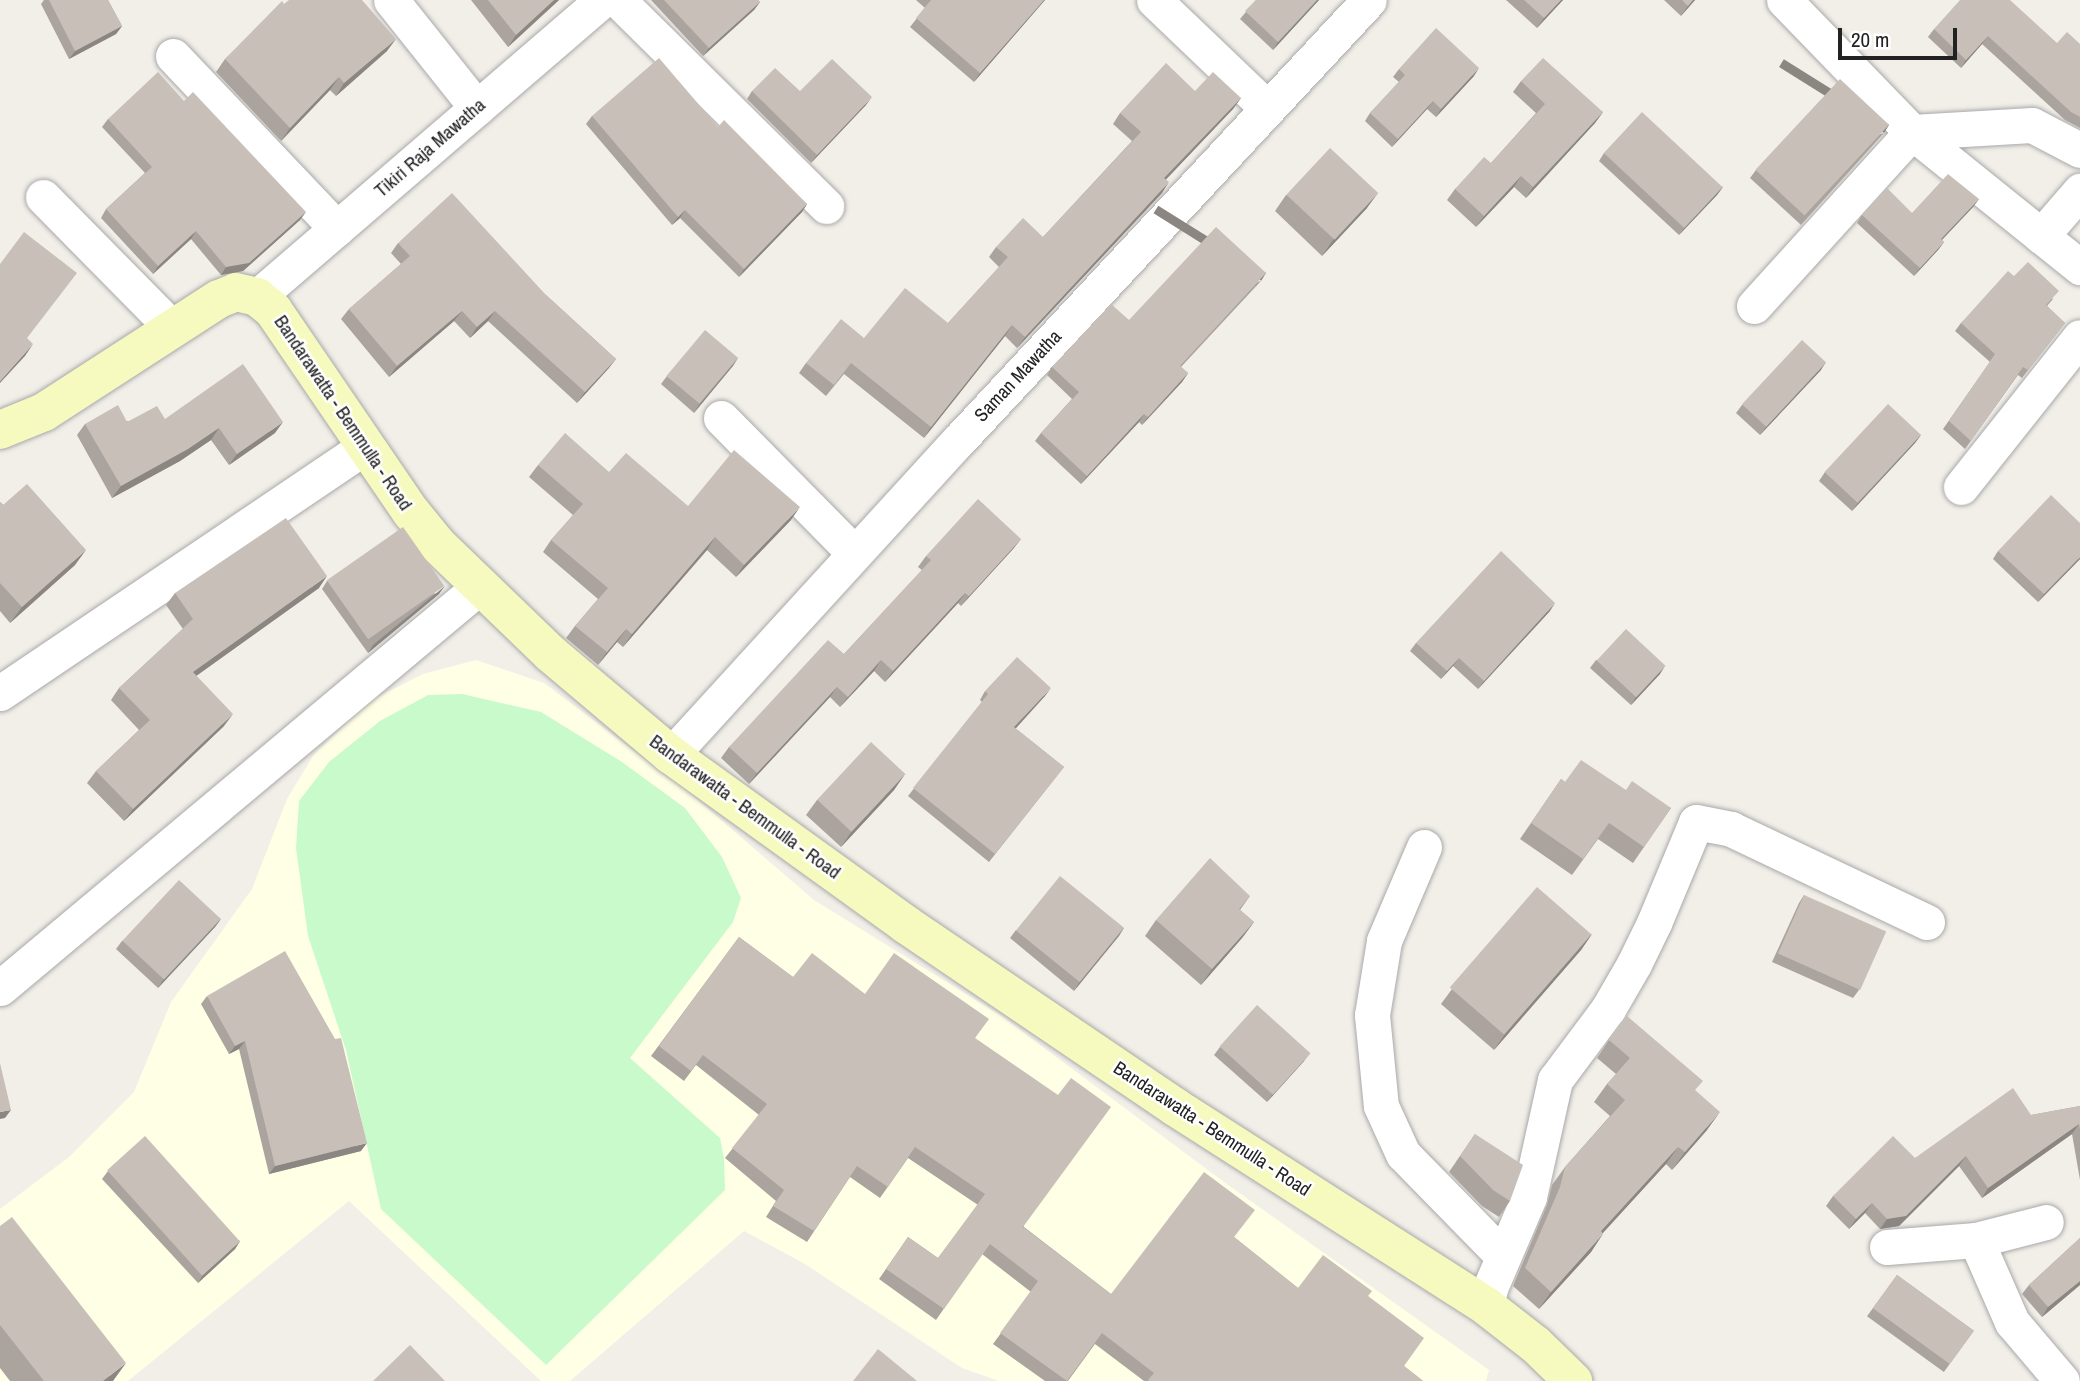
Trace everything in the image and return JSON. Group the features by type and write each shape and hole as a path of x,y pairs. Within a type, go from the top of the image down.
{"street":[{"path":"391,0 477,108"},
{"name":"Tikiri Raja Mawatha","path":"257,297 602,0"},
{"path":"618,0 826,206"},
{"path":"1154,0 1267,108"},
{"name":"Saman Mawatha","path":"671,755 1368,0"},
{"path":"1784,0 1912,132 2080,267"},
{"path":"173,56 337,229"},
{"path":"1754,306 1912,132 2032,125 2080,150"},
{"path":"2041,236 2080,191"},
{"path":"43,197 172,328"},
{"path":"0,430 44,412 172,328 236,292 257,297"},
{"name":"Bandarawatta - Bemmulla - Road","path":"257,297 273,310 411,512 479,587 551,654 671,755 905,924 1153,1091 1486,1306 1536,1345 1573,1381"},
{"path":"1961,487 2080,337"},
{"path":"721,418 854,554"},
{"path":"0,693 366,446"},
{"path":"0,988 479,587"},
{"path":"1486,1306 1503,1256 1529,1197 1555,1080 1608,1009 1634,964 1696,822 1731,829 1927,922"},
{"path":"1424,847 1384,941 1372,1015 1381,1106 1403,1154 1503,1256"},
{"path":"1887,1247 1976,1240 2046,1222"},
{"path":"1976,1240 2012,1322 2062,1381"}],"shaded area":[{"path":"476,660 544,683 692,795 814,900 1000,1015 1224,1182 1489,1370 1486,1381 999,1381 962,1368 805,1264 744,1231 570,1381 541,1381 349,1201 128,1381 0,1381 0,1209 69,1157 134,1092 171,1002 252,889 287,799 313,756 368,702 423,674"}],"green space":[{"path":"462,694 541,712 622,762 685,808 722,857 741,898 733,922 630,1058 720,1138 725,1190 546,1365 381,1209 346,1050 308,936 296,848 299,801 329,762 380,721 428,695"}],"building":[{"path":"49,0 108,0 122,26 75,51"},
{"path":"289,0 362,0 396,39 344,83 339,77 290,128 225,59 282,1 284,4"},
{"path":"488,0 554,0 516,35"},
{"path":"664,0 758,0 760,2 709,48"},
{"path":"931,0 1044,0 980,73 916,18"},
{"path":"1256,0 1317,0 1278,42 1245,11"},
{"path":"1524,0 1561,0 1544,18"},
{"path":"1682,0 1693,0 1688,6"},
{"path":"1960,0 2010,0 2057,43 2067,32 2080,44 2080,117 2071,112 1988,36 1966,60 1934,29"},
{"path":"1436,28 1479,68 1441,109 1433,101 1398,139 1370,113 1405,75 1399,69"},
{"path":"659,58 718,127 724,120 807,204 744,269 685,210 678,217 592,116"},
{"path":"1543,58 1603,112 1533,187 1521,176 1484,216 1455,189 1484,157 1491,163 1545,104 1521,81"},
{"path":"832,59 872,97 817,155 752,91 775,68 800,91"},
{"path":"1166,63 1195,91 1213,72 1241,98 1164,178 1169,182 1025,337 1012,325 931,427 851,363 834,385 806,363 841,319 864,338 905,288 948,323 1008,257 996,247 1023,218 1043,237 1141,132 1120,113"},
{"path":"158,72 184,101 193,92 306,212 249,263 226,267 196,231 158,266 106,209 152,167 108,119"},
{"path":"1840,79 1889,125 1804,215 1755,170"},
{"path":"1642,112 1722,187 1684,228 1604,153"},
{"path":"1330,148 1378,193 1335,240 1286,195"},
{"path":"1948,174 1979,199 1941,239 1944,242 1920,268 1862,215 1887,188 1912,213"},
{"path":"452,193 546,295 616,359 585,392 495,311 477,327 462,311 397,366 349,309 410,256 398,243"},
{"path":"1216,227 1266,273 1180,366 1188,373 1148,417 1144,414 1087,476 1041,433 1079,392 1052,367 1111,304 1129,320"},
{"path":"24,232 77,273 27,338 33,344 0,381 0,264"},
{"path":"2028,262 2059,291 2046,305 2065,323 2028,370 2023,367 1971,441 1949,421 1995,354 1961,323 2008,271 2014,276"},
{"path":"705,330 738,358 699,404 666,376"},
{"path":"1802,340 1826,363 1766,427 1742,404"},
{"path":"243,364 283,422 237,454 219,428 188,449 121,486 85,424 118,405 127,422 157,406 165,419"},
{"path":"1888,404 1921,435 1857,503 1825,472"},
{"path":"565,433 609,472 626,453 688,506 734,450 800,507 744,565 715,537 632,634 626,629 607,652 575,626 608,588 551,540 583,504 538,465"},
{"path":"27,484 86,550 22,607 0,583 0,502 3,505"},
{"path":"2051,495 2080,523 2080,557 2044,594 1998,551"},
{"path":"978,499 1021,539 969,596 965,593 893,671 881,660 848,697 837,687 757,773 729,747 828,640 844,654 931,560 926,556"},
{"path":"286,518 327,576 193,672 233,714 133,809 96,771 150,720 119,688 193,619 175,593"},
{"path":"403,527 444,586 368,639 327,580"},
{"path":"1501,551 1555,603 1484,681 1459,658 1447,671 1416,643"},
{"path":"1626,629 1665,666 1636,697 1597,660"},
{"path":"1017,657 1051,688 1014,727 1064,767 995,854 913,788 988,694 985,691"},
{"path":"871,742 905,774 851,832 817,800"},
{"path":"1581,760 1626,790 1632,781 1671,808 1644,847 1609,823 1583,859 1531,823 1561,779 1565,782"},
{"path":"1210,858 1250,896 1239,909 1254,922 1212,969 1156,920"},
{"path":"1060,876 1124,928 1080,982 1016,930"},
{"path":"179,880 221,919 164,980 122,941"},
{"path":"1537,887 1591,934 1504,1035 1450,987"},
{"path":"1804,895 1886,932 1860,990 1778,953"},
{"path":"739,937 793,977 812,953 865,994 894,953 989,1019 975,1038 1058,1095 1071,1078 1111,1107 1023,1227 1111,1294 1204,1172 1255,1210 1234,1237 1298,1288 1323,1255 1372,1291 1368,1296 1424,1338 1404,1366 1423,1381 1149,1381 1154,1373 1102,1333 1067,1381 1000,1333 1038,1281 990,1244 944,1309 886,1269 908,1237 938,1258 985,1194 915,1147 888,1187 857,1166 814,1231 773,1206 784,1190 732,1148 767,1104 703,1055 691,1071 659,1046"},
{"path":"285,951 335,1039 341,1038 367,1143 275,1166 245,1041 235,1046 207,996"},
{"path":"1257,1005 1311,1053 1273,1095 1220,1047"},
{"path":"1627,1016 1703,1081 1695,1090 1720,1112 1685,1152 1678,1147 1601,1231 1603,1234 1551,1292 1525,1268 1560,1187 1565,1167 1625,1100 1607,1084 1630,1058 1609,1040"},
{"path":"0,1063 11,1110 0,1112"},
{"path":"2013,1088 2031,1115 2080,1106 2080,1129 2079,1124 1988,1188 1966,1156 1906,1216 1887,1219 1872,1203 1856,1219 1833,1196 1893,1136 1915,1158"},
{"path":"1475,1134 1523,1165 1510,1201 1493,1190 1460,1156"},
{"path":"145,1136 240,1242 202,1276 107,1170"},
{"path":"12,1217 126,1363 103,1381 44,1381 0,1325 0,1226"},
{"path":"2080,1238 2080,1281 2048,1307 2029,1285"},
{"path":"1897,1275 1974,1331 1950,1364 1873,1308"},
{"path":"410,1345 445,1381 373,1381"},
{"path":"878,1349 917,1381 853,1381"}]}
